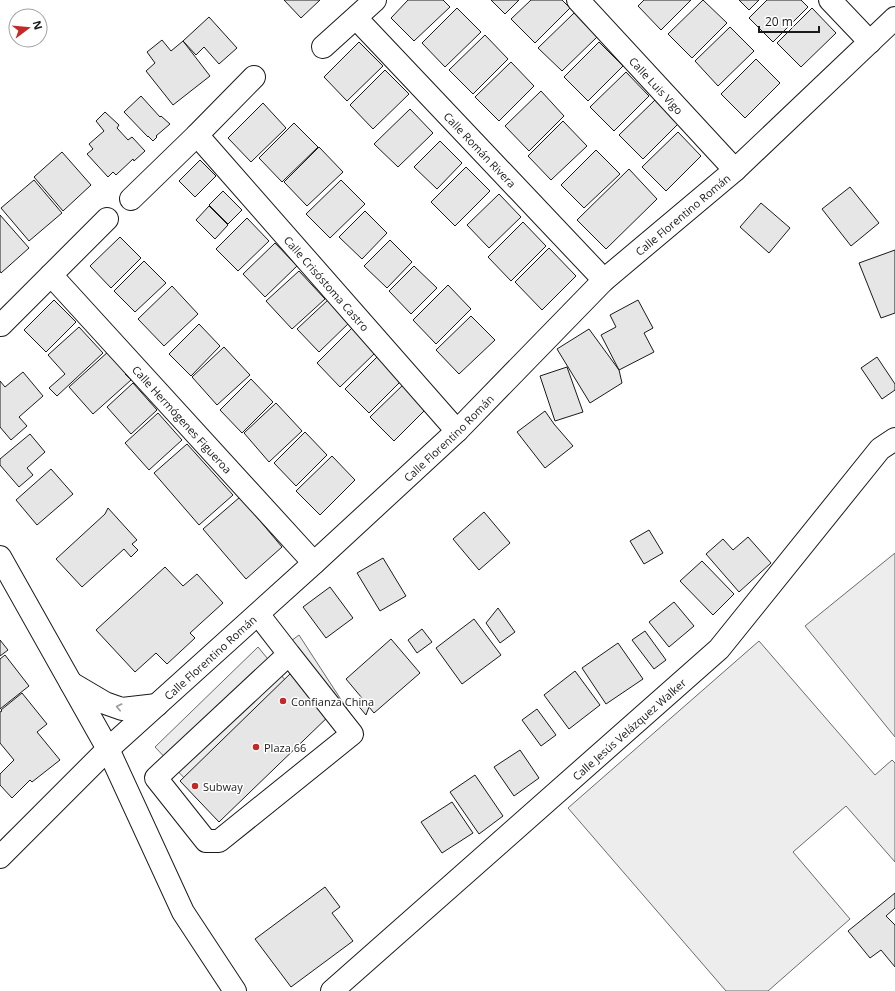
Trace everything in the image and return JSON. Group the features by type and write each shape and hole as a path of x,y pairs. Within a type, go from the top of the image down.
{"street":[{"path":"323,47 375,0"},
{"name":"Calle Luis Vigo","path":"578,0 735,170"},
{"path":"830,0 870,42"},
{"name":"Calle Román Rivera","path":"356,18 604,280"},
{"name":"Calle Florentino Román","path":"0,856 108,749 458,431 604,280 735,170 895,18"},
{"path":"131,199 254,77"},
{"name":"Calle Crisóstoma Castro","path":"197,135 458,431"},
{"path":"1,325 107,218"},
{"name":"Calle Hermógenes Figueroa","path":"51,275 314,563"},
{"name":"Calle Jesús Velázquez Walker","path":"332,991 720,649 880,449 895,439"},
{"path":"0,557 108,749 183,912 235,991"},
{"path":"258,614 352,734 219,841 206,841 156,778 288,654"},
{"path":"70,682 105,703 122,708 157,705"}],"shaded area":[{"path":"895,553 895,737 805,626"},
{"path":"299,635 364,735 350,741 291,641"},
{"path":"759,641 875,775 892,760 895,763 895,862 846,806 793,852 850,919 768,991 726,991 568,808"},
{"path":"258,647 290,686 188,782 155,747"}],"building":[{"path":"284,0 320,0 301,18"},
{"path":"408,0 443,0 450,7 414,41 391,18"},
{"path":"491,0 519,0 505,14"},
{"path":"531,0 562,0 570,8 535,43 511,19"},
{"path":"644,0 691,0 661,30 638,6"},
{"path":"703,0 727,23 692,58 668,34"},
{"path":"739,0 759,0 749,10"},
{"path":"767,0 801,0 808,7 773,42 749,18"},
{"path":"457,8 481,32 445,67 422,43"},
{"path":"812,8 836,33 801,67 777,43"},
{"path":"574,13 597,37 562,71 538,48"},
{"path":"209,17 237,48 219,64 204,47 196,55 183,41"},
{"path":"730,27 754,51 718,86 695,61"},
{"path":"485,35 508,59 473,94 449,70"},
{"path":"162,40 171,51 183,41 210,76 173,105 146,71 155,63 147,52"},
{"path":"359,42 383,66 347,101 324,77"},
{"path":"599,42 623,66 588,101 564,77"},
{"path":"756,59 780,83 745,118 721,94"},
{"path":"511,62 534,86 499,121 475,97"},
{"path":"385,70 409,94 373,129 350,105"},
{"path":"626,72 649,96 614,131 590,107"},
{"path":"541,91 564,116 529,151 505,126"},
{"path":"141,96 160,117 161,116 170,124 156,136 157,137 153,141 124,112"},
{"path":"655,100 678,124 643,159 619,135"},
{"path":"263,103 286,128 251,162 228,138"},
{"path":"410,109 433,133 398,167 374,144"},
{"path":"105,112 119,125 117,128 128,140 132,137 145,151 134,161 133,159 116,175 113,172 108,177 87,154 93,149 89,144 104,131 96,121"},
{"path":"563,121 587,146 551,180 528,156"},
{"path":"294,123 318,147 282,182 259,158"},
{"path":"678,132 701,156 666,191 642,167"},
{"path":"440,141 462,163 437,189 414,167"},
{"path":"319,147 343,172 307,206 284,182"},
{"path":"596,150 620,174 584,208 561,185"},
{"path":"62,152 91,185 63,211 34,177"},
{"path":"200,160 216,176 195,197 179,181"},
{"path":"466,167 490,191 455,226 431,202"},
{"path":"629,169 657,199 606,249 577,220"},
{"path":"34,180 62,213 29,241 1,208"},
{"path":"341,180 365,204 330,238 306,214"},
{"path":"850,187 879,223 851,246 822,209"},
{"path":"223,191 242,210 228,224 209,205"},
{"path":"499,194 521,217 489,248 467,225"},
{"path":"761,203 790,228 769,253 740,227"},
{"path":"209,206 228,225 215,239 196,220"},
{"path":"365,211 387,233 362,259 339,237"},
{"path":"0,215 29,248 1,273 0,271"},
{"path":"247,218 269,241 238,271 216,249"},
{"path":"523,222 546,246 511,281 488,257"},
{"path":"120,237 141,258 111,288 90,266"},
{"path":"390,240 412,262 387,288 364,266"},
{"path":"275,243 297,266 265,297 243,274"},
{"path":"549,248 576,276 542,310 515,282"},
{"path":"895,250 895,313 881,318 859,263"},
{"path":"144,261 166,283 135,312 114,291"},
{"path":"414,266 437,288 411,314 389,291"},
{"path":"299,271 325,299 292,329 266,301"},
{"path":"448,285 471,309 436,344 413,320"},
{"path":"172,286 198,314 164,346 138,319"},
{"path":"329,299 351,321 319,352 297,329"},
{"path":"54,300 76,322 46,352 24,330"},
{"path":"638,300 653,328 644,333 654,352 619,370 601,335 616,327 610,315"},
{"path":"471,316 495,340 459,374 436,350"},
{"path":"199,324 220,346 191,376 169,354"},
{"path":"79,327 103,353 57,396 49,388 65,374 48,355"},
{"path":"352,328 376,352 340,387 317,363"},
{"path":"589,329 619,370 622,383 590,403 557,349"},
{"path":"224,347 250,375 217,405 192,377"},
{"path":"109,351 127,372 125,374 131,380 93,414 69,387"},
{"path":"380,354 404,378 369,413 345,389"},
{"path":"877,357 895,384 895,390 882,399 861,368"},
{"path":"567,367 583,412 555,421 540,376"},
{"path":"23,372 43,396 19,417 27,426 11,440 0,427 0,381 5,387"},
{"path":"251,379 273,402 242,433 220,410"},
{"path":"406,382 429,406 394,441 370,417"},
{"path":"133,383 157,410 131,434 107,407"},
{"path":"276,403 302,431 269,462 244,433"},
{"path":"545,411 573,446 545,468 517,432"},
{"path":"158,413 182,440 149,470 125,443"},
{"path":"305,432 327,455 296,486 274,463"},
{"path":"30,434 45,452 27,468 33,475 19,487 0,465 0,459"},
{"path":"187,444 233,495 199,525 154,473"},
{"path":"332,456 355,480 320,515 296,491"},
{"path":"51,469 73,494 37,525 16,500"},
{"path":"240,497 282,547 246,579 203,529"},
{"path":"108,508 137,540 132,544 138,550 131,557 124,549 82,587 56,559 105,514"},
{"path":"484,512 510,543 479,570 453,539"},
{"path":"649,530 663,553 644,564 630,541"},
{"path":"748,537 771,563 739,592 706,554 723,539 733,550"},
{"path":"383,558 406,596 380,611 357,573"},
{"path":"702,561 734,594 713,615 680,581"},
{"path":"165,567 183,586 197,574 223,603 190,633 195,638 167,664 156,653 135,672 96,630"},
{"path":"330,587 353,618 326,638 303,607"},
{"path":"674,602 694,626 669,647 649,622"},
{"path":"498,608 515,632 500,643 486,623"},
{"path":"474,619 501,655 462,684 436,648"},
{"path":"422,629 432,642 417,653 408,640"},
{"path":"645,631 666,660 654,669 632,640"},
{"path":"391,639 420,673 374,713 369,707 366,715 356,703 362,698 346,679"},
{"path":"0,640 8,650 0,656"},
{"path":"618,643 643,679 606,704 582,668"},
{"path":"5,655 29,686 0,709 0,659"},
{"name":"Plaza 66","path":"293,671 333,712 219,822 180,781"},
{"path":"575,671 600,705 569,729 544,695"},
{"path":"22,693 47,724 37,732 60,760 32,782 30,780 12,798 0,785 0,774 14,760 0,743 0,712"},
{"path":"537,709 556,735 541,746 522,720"},
{"path":"520,750 539,778 514,796 494,767"},
{"path":"475,775 503,816 479,834 450,792"},
{"path":"452,802 473,833 442,853 421,822"},
{"path":"325,887 340,907 332,913 353,941 291,987 255,939"},
{"path":"895,893 895,908 886,916 895,925 895,967 881,950 870,958 848,931"}],"place":[{"name":"Confianza China","path":"283,701"},
{"name":"Plaza 66","path":"256,747"},
{"name":"Subway","path":"195,786"}]}
